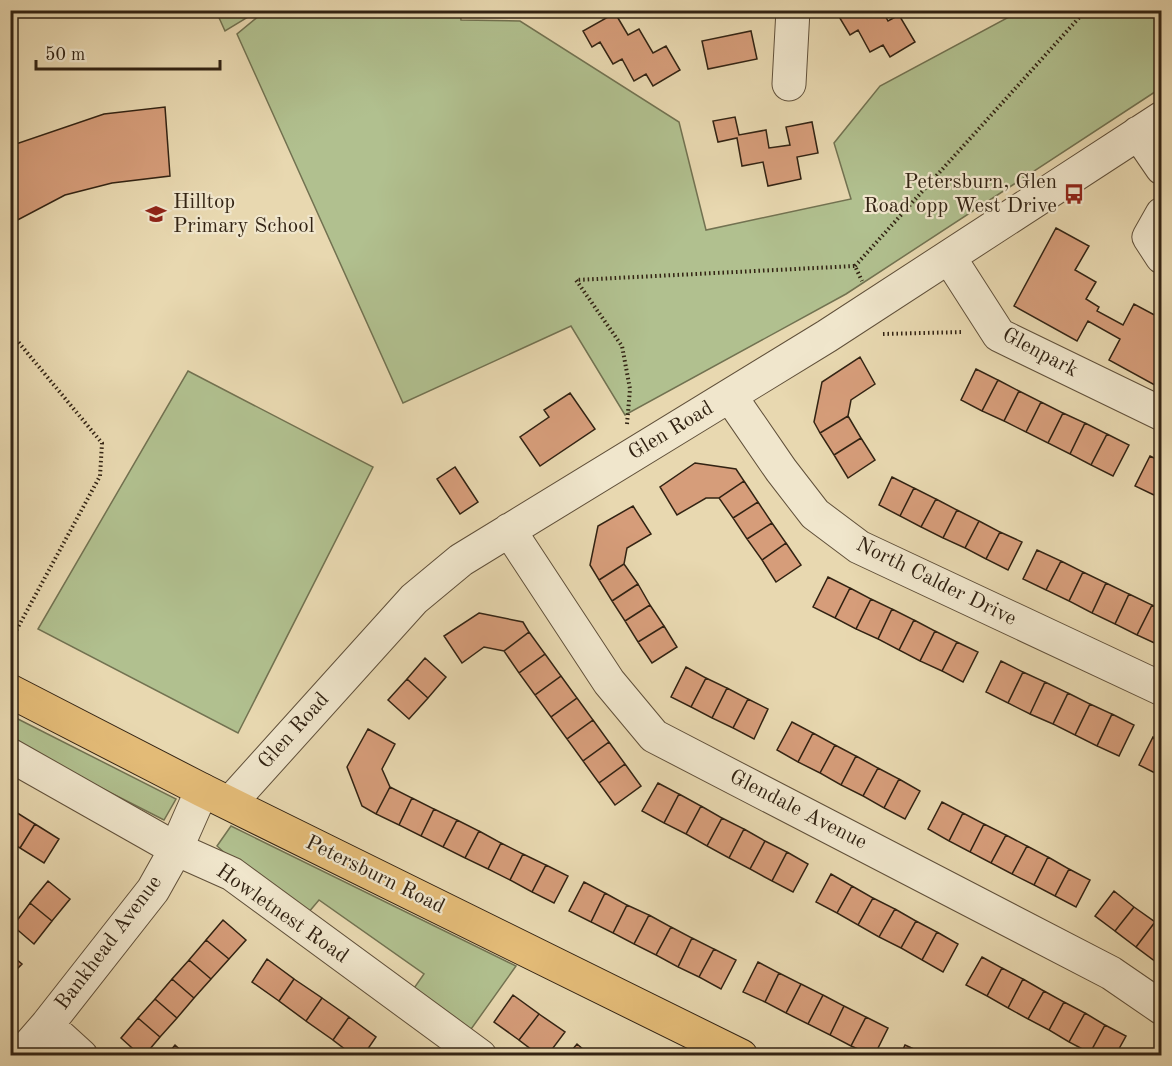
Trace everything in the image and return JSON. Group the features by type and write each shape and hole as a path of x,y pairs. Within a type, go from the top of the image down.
{"main road":[{"name":"Petersburn Road","path":"10,691 216,797 741,1056"}],"street":[{"path":"789,84 794,10"},
{"path":"1150,125 1161,168"},
{"name":"Glen Road","path":"216,797 414,599 460,560 624,458 730,396 872,320 949,257 1150,125"},
{"path":"1161,214 1149,237 1161,257"},
{"name":"Glenpark","path":"949,257 999,335 1161,414"},
{"name":"North Calder Drive","path":"730,396 814,513 859,547 1161,688"},
{"name":"Glendale Avenue","path":"509,530 609,682 654,735 1111,973 1161,1008"},
{"name":"Howletnest Road","path":"10,755 176,849 232,874 480,1056"},
{"name":"Bankhead Avenue","path":"20,1056 153,890 176,849 216,797"},
{"path":"47,1025 81,1056"}],"path":[{"path":"624,458 630,389 622,346 576,280 855,266 1086,10"},
{"path":"855,266 872,320 1002,337"},
{"path":"10,332 102,443 100,476 10,642"}],"green space":[{"path":"266,10 460,10 461,20 520,21 679,122 706,230 851,199 834,143 880,86 1020,11 1161,11 1161,88 846,294 625,415 571,326 403,403 237,34"},
{"path":"216,11 258,11 225,31"},
{"path":"188,371 373,467 238,733 38,629"},
{"path":"10,715 176,799 164,820 11,742"},
{"path":"231,826 516,966 469,1032 412,991 424,974 319,900 308,913 237,864 217,846"}],"building":[{"path":"835,10 882,10 888,21 899,15 915,42 890,57 883,45 870,52 858,30 850,35"},
{"path":"615,13 628,35 639,29 653,53 666,46 680,70 653,86 646,74 634,81 622,59 613,64 600,42 592,47 583,31"},
{"path":"751,31 757,59 708,69 702,41"},
{"name":"Hilltop Primary School","path":"165,107 170,176 112,183 65,195 10,224 10,146 104,114"},
{"path":"735,117 739,135 766,130 769,148 790,145 786,127 812,122 818,153 797,157 801,179 768,186 763,162 742,166 737,138 718,142 713,121"},
{"path":"1056,228 1089,246 1075,270 1096,282 1086,299 1099,307 1097,311 1123,325 1134,304 1162,319 1162,389 1109,360 1120,339 1088,321 1077,341 1014,306"},
{"path":"860,357 875,384 851,400 848,416 820,433 814,422 822,382"},
{"path":"976,369 998,380 982,411 961,400"},
{"path":"998,380 1019,391 1004,421 982,411"},
{"path":"1019,391 1041,402 1026,432 1004,421"},
{"path":"570,393 595,429 540,466 520,437 549,417 544,410"},
{"path":"1041,402 1063,413 1048,443 1026,432"},
{"path":"1063,413 1085,423 1070,454 1048,443"},
{"path":"848,416 861,438 834,455 820,433"},
{"path":"1085,423 1107,434 1091,465 1070,454"},
{"path":"1107,434 1129,445 1113,476 1091,465"},
{"path":"861,438 875,460 848,478 834,455"},
{"path":"1150,456 1162,462 1162,486 1156,496 1135,486"},
{"path":"695,463 736,469 744,481 719,498 706,498 677,515 660,487"},
{"path":"455,467 478,502 460,514 437,479"},
{"path":"892,477 914,488 900,516 879,505"},
{"path":"744,481 758,502 733,518 719,498"},
{"path":"914,488 936,499 921,527 900,516"},
{"path":"936,499 957,510 943,538 921,527"},
{"path":"758,502 772,523 747,539 733,518"},
{"path":"633,506 651,534 627,548 624,564 599,580 590,565 598,526"},
{"path":"957,510 979,521 965,548 943,538"},
{"path":"979,521 1000,532 986,559 965,548"},
{"path":"772,523 786,543 762,560 747,539"},
{"path":"1000,532 1022,542 1008,570 986,559"},
{"path":"786,543 801,565 776,582 762,560"},
{"path":"1037,550 1061,561 1046,590 1023,579"},
{"path":"1061,561 1083,572 1069,601 1046,590"},
{"path":"624,564 638,584 612,601 599,580"},
{"path":"1083,572 1106,583 1092,613 1069,601"},
{"path":"828,577 850,588 835,618 813,607"},
{"path":"1106,583 1129,594 1115,624 1092,613"},
{"path":"638,584 650,605 625,621 612,601"},
{"path":"850,588 871,599 856,629 835,618"},
{"path":"1129,594 1152,605 1137,635 1115,624"},
{"path":"871,599 892,609 878,639 856,629"},
{"path":"650,605 664,626 638,642 625,621"},
{"path":"1152,605 1162,610 1161,646 1137,635"},
{"path":"892,609 914,620 899,650 878,639"},
{"path":"479,613 523,622 529,632 504,651 484,647 462,663 444,636"},
{"path":"914,620 935,631 920,661 899,650"},
{"path":"664,626 677,647 652,663 638,642"},
{"path":"935,631 957,642 942,671 920,661"},
{"path":"529,632 545,654 519,673 504,651"},
{"path":"957,642 978,652 963,682 942,671"},
{"path":"545,654 561,676 535,695 519,673"},
{"path":"425,658 446,677 428,698 407,679"},
{"path":"1001,661 1023,672 1008,703 986,692"},
{"path":"686,667 706,678 691,707 671,697"},
{"path":"1023,672 1045,682 1030,714 1008,703"},
{"path":"561,676 577,698 551,717 535,695"},
{"path":"706,678 727,688 712,718 691,707"},
{"path":"407,679 428,698 409,719 388,700"},
{"path":"1045,682 1068,693 1053,724 1030,714"},
{"path":"727,688 748,699 733,728 712,718"},
{"path":"1068,693 1090,704 1075,735 1053,724"},
{"path":"577,698 593,720 567,739 551,717"},
{"path":"748,699 768,709 754,739 733,728"},
{"path":"1090,704 1112,714 1097,746 1075,735"},
{"path":"1112,714 1134,725 1119,756 1097,746"},
{"path":"593,720 609,742 583,761 567,739"},
{"path":"792,722 813,733 798,762 777,750"},
{"path":"368,729 395,744 382,769 390,787 376,814 362,806 347,767"},
{"path":"813,733 835,745 820,773 798,762"},
{"path":"1153,737 1162,741 1161,776 1139,765"},
{"path":"609,742 625,764 599,783 583,761"},
{"path":"835,745 856,756 841,785 820,773"},
{"path":"856,756 878,768 863,796 841,785"},
{"path":"625,764 641,786 615,805 599,783"},
{"path":"878,768 899,779 884,808 863,796"},
{"path":"899,779 920,791 905,819 884,808"},
{"path":"658,783 679,794 664,823 642,811"},
{"path":"390,787 412,798 399,825 376,814"},
{"path":"679,794 701,806 686,834 664,823"},
{"path":"412,798 434,809 421,836 399,825"},
{"path":"942,802 963,813 949,841 928,829"},
{"path":"701,806 722,818 707,846 686,834"},
{"path":"11,809 35,824 20,848 10,842"},
{"path":"434,809 457,820 443,847 421,836"},
{"path":"963,813 984,824 970,852 949,841"},
{"path":"722,818 744,829 729,858 707,846"},
{"path":"457,820 479,831 465,858 443,847"},
{"path":"35,824 59,839 44,863 20,848"},
{"path":"984,824 1006,835 991,863 970,852"},
{"path":"744,829 765,841 750,869 729,858"},
{"path":"479,831 501,843 488,869 465,858"},
{"path":"1006,835 1027,846 1012,874 991,863"},
{"path":"765,841 787,852 772,881 750,869"},
{"path":"501,843 523,854 510,880 488,869"},
{"path":"1027,846 1048,857 1034,885 1012,874"},
{"path":"787,852 808,864 793,892 772,881"},
{"path":"523,854 546,865 532,892 510,880"},
{"path":"1048,857 1069,869 1055,896 1034,885"},
{"path":"546,865 568,876 554,903 532,892"},
{"path":"1069,869 1090,880 1076,907 1055,896"},
{"path":"831,874 852,886 837,913 816,902"},
{"path":"48,881 70,899 52,921 30,903"},
{"path":"584,882 605,893 591,922 569,911"},
{"path":"852,886 873,898 858,925 837,913"},
{"path":"1114,891 1134,907 1115,931 1095,916"},
{"path":"605,893 627,905 613,933 591,922"},
{"path":"873,898 895,909 879,937 858,925"},
{"path":"30,903 52,921 34,944 13,926"},
{"path":"627,905 649,915 634,944 613,933"},
{"path":"1134,907 1155,922 1136,947 1115,931"},
{"path":"895,909 916,921 901,948 879,937"},
{"path":"649,915 671,927 656,955 634,944"},
{"path":"223,920 246,940 229,959 206,940"},
{"path":"916,921 937,932 922,960 901,948"},
{"path":"1155,922 1162,927 1162,955 1156,962 1136,947"},
{"path":"671,927 692,938 678,967 656,955"},
{"path":"937,932 958,944 943,972 922,960"},
{"path":"692,938 714,949 699,977 678,967"},
{"path":"206,940 229,959 211,979 189,960"},
{"path":"714,949 736,960 721,989 699,977"},
{"path":"10,954 22,964 10,976"},
{"path":"982,957 1002,968 987,996 966,985"},
{"path":"267,959 294,979 279,1001 252,982"},
{"path":"189,960 211,979 194,998 172,979"},
{"path":"758,962 779,973 765,1002 743,992"},
{"path":"1002,968 1023,979 1008,1008 987,996"},
{"path":"779,973 801,984 786,1013 765,1002"},
{"path":"172,979 194,998 177,1018 155,999"},
{"path":"294,979 322,998 306,1021 279,1001"},
{"path":"1023,979 1044,991 1028,1019 1008,1008"},
{"path":"801,984 823,995 808,1024 786,1013"},
{"path":"1044,991 1064,1002 1049,1030 1028,1019"},
{"path":"513,995 539,1014 519,1040 494,1022"},
{"path":"823,995 844,1006 830,1035 808,1024"},
{"path":"322,998 349,1017 333,1040 306,1021"},
{"path":"155,999 177,1018 160,1037 138,1018"},
{"path":"1064,1002 1085,1013 1069,1042 1049,1030"},
{"path":"844,1006 866,1017 851,1046 830,1035"},
{"path":"1085,1013 1105,1025 1090,1053 1069,1042"},
{"path":"539,1014 565,1032 547,1056 540,1056 519,1040"},
{"path":"349,1017 376,1037 363,1056 354,1056 333,1040"},
{"path":"866,1017 888,1028 874,1056 851,1046"},
{"path":"138,1018 160,1037 144,1056 141,1056 121,1038"},
{"path":"1105,1025 1126,1036 1115,1056 1094,1056 1090,1053"},
{"path":"577,1044 591,1056 567,1056"},
{"path":"175,1045 187,1056 166,1056"},
{"path":"905,1045 927,1055 927,1056 900,1056"}],"place":[{"name":"Petersburn, Glen Road opp West Drive","path":"1074,194"},
{"name":"Hilltop Primary School","path":"156,214"}]}
